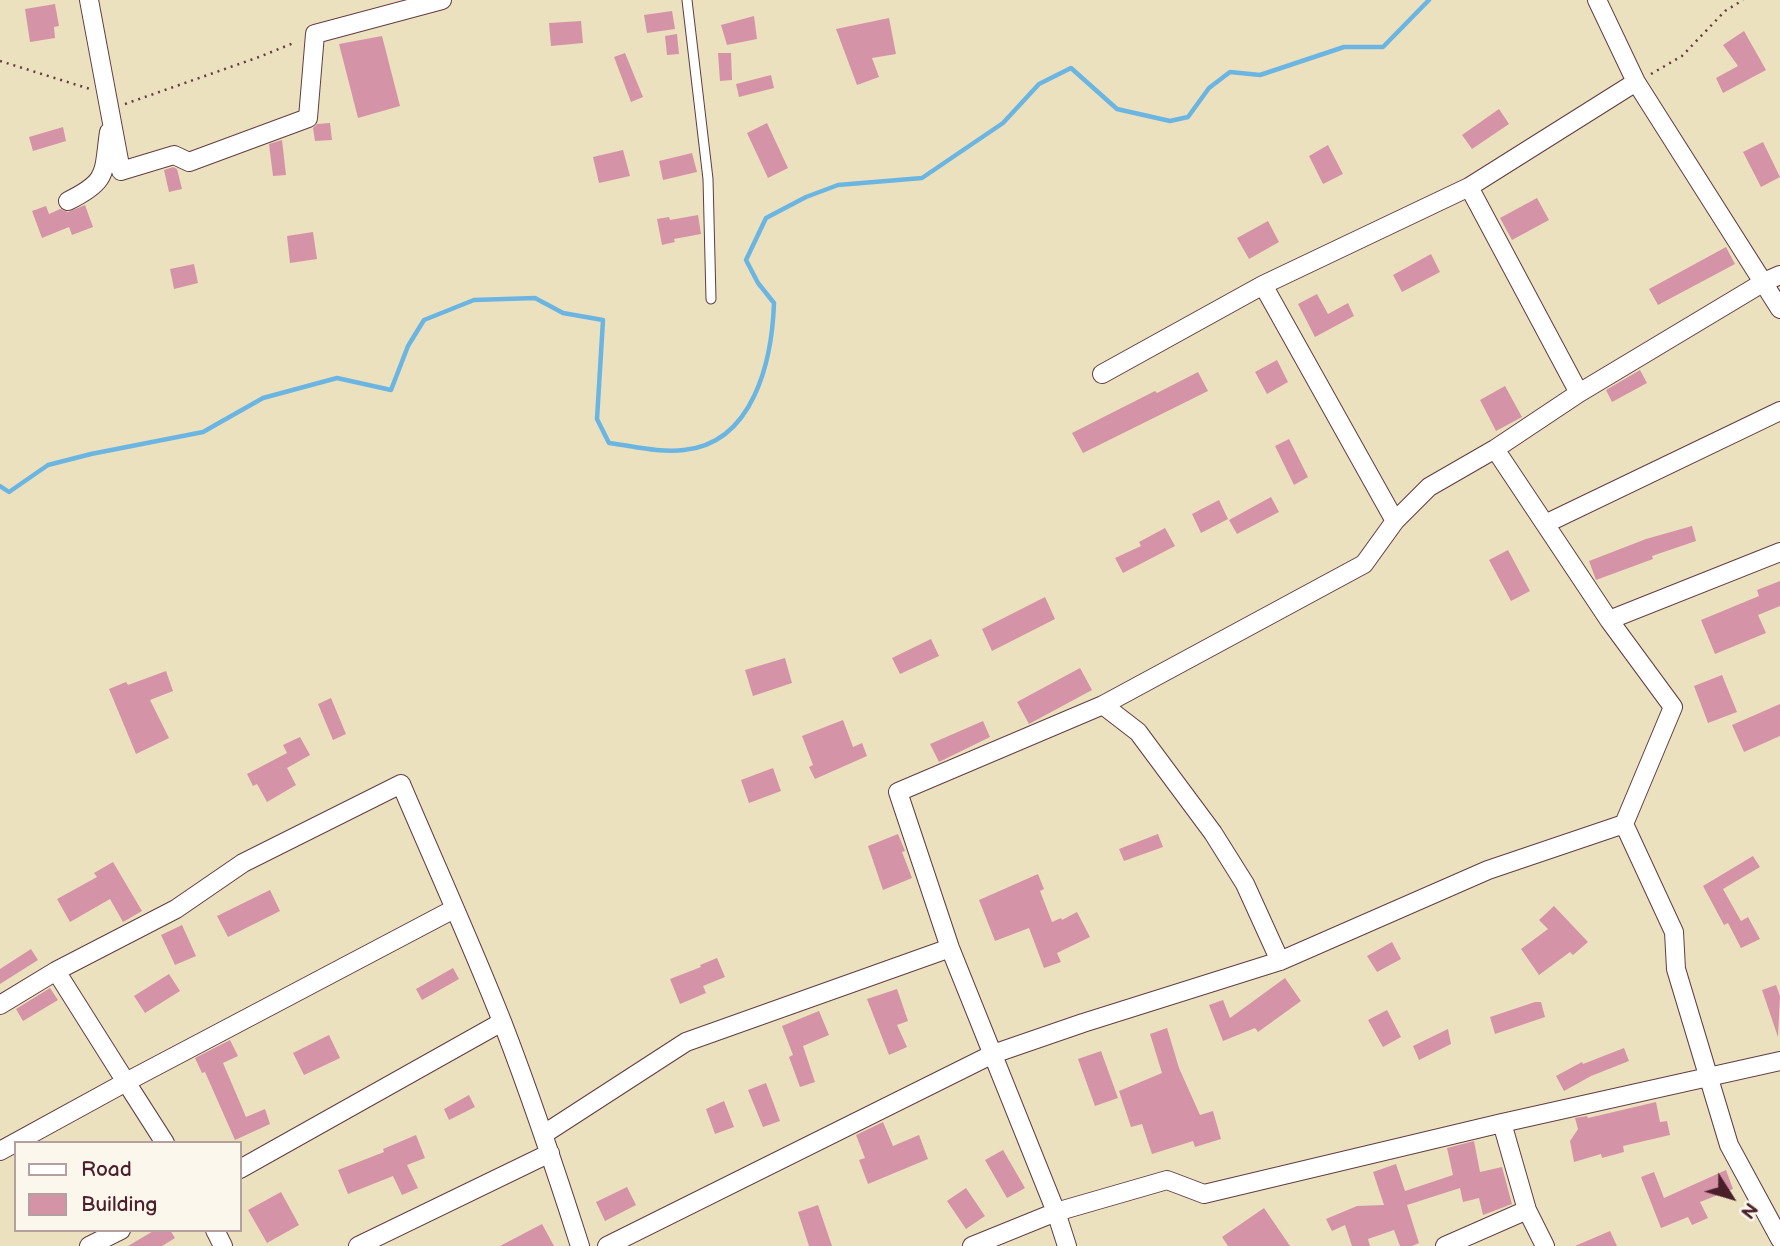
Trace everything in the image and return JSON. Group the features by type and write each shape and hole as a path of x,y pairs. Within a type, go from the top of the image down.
{"street":[{"path":"89,0 121,171 173,155 189,162 308,118 316,34 442,0"},
{"path":"1597,0 1636,82 1772,278 1780,309"},
{"path":"1102,374 1263,285 1469,187 1636,82"},
{"path":"68,201 99,182 104,171 111,124"},
{"path":"1469,187 1579,393"},
{"path":"1067,1246 1056,1212 950,948 898,792 1103,705 1364,564 1395,521 1429,486 1495,449 1579,393 1772,278"},
{"path":"1263,285 1395,521"},
{"path":"1545,524 1780,411"},
{"path":"1495,449 1609,620 1673,707 1624,824 1675,932 1676,969 1729,1145 1780,1239"},
{"path":"1609,620 1780,552"},
{"path":"1103,705 1138,732 1213,833 1245,884 1280,961"},
{"path":"0,1005 56,971 176,909 243,863 401,783 502,1022 544,1134 580,1246"},
{"path":"607,1246 993,1054 1280,961 1488,870 1624,824"},
{"path":"18,1141 454,909"},
{"path":"544,1134 686,1042 950,948"},
{"path":"56,971 164,1141"},
{"path":"242,1168 502,1022"},
{"path":"972,1246 1056,1212 1167,1180 1203,1194 1780,1061"},
{"path":"1502,1123 1527,1210 1545,1246"},
{"path":"358,1246 550,1153"},
{"path":"1445,1246 1527,1210"},
{"path":"89,1246 117,1232"}],"lane":[{"path":"687,0 708,179 711,299"}],"path":[{"path":"1636,82 1682,57 1725,11 1743,0"},
{"path":"0,61 105,94 126,104 316,34"}],"building":[{"path":"55,4 59,26 54,27 55,38 30,42 25,9"},
{"path":"672,11 675,29 647,33 644,15"},
{"path":"754,16 757,39 727,45 721,25"},
{"path":"889,18 896,54 872,58 879,77 857,85 836,29"},
{"path":"581,21 583,43 551,46 549,23"},
{"path":"1744,31 1766,70 1723,93 1716,78 1738,66 1723,45"},
{"path":"677,34 679,54 667,55 665,36"},
{"path":"382,36 400,106 358,118 339,44"},
{"path":"625,53 643,97 631,102 614,57"},
{"path":"718,53 731,53 732,80 720,81"},
{"path":"771,75 774,88 739,97 736,84"},
{"path":"1499,109 1509,124 1472,149 1462,135"},
{"path":"330,123 332,140 315,141 313,128 317,124"},
{"path":"767,123 788,168 768,178 747,133"},
{"path":"63,127 66,141 33,151 29,137"},
{"path":"282,140 286,175 273,176 269,144"},
{"path":"1763,142 1780,177 1761,187 1743,152"},
{"path":"1328,145 1343,174 1323,184 1309,156"},
{"path":"623,150 630,176 599,183 593,157"},
{"path":"692,153 697,172 663,180 659,161"},
{"path":"173,167 177,169 182,189 169,192 164,170"},
{"path":"1537,198 1549,220 1512,240 1500,218"},
{"path":"85,205 93,227 72,235 69,227 42,238 32,211 46,206 49,214 60,209 68,212"},
{"path":"698,215 701,234 674,239 675,242 662,245 657,219 669,217 670,220"},
{"path":"1268,221 1279,242 1249,259 1237,238"},
{"path":"313,232 317,259 290,263 287,236"},
{"path":"1726,247 1735,264 1658,305 1649,289"},
{"path":"1431,254 1440,272 1402,292 1393,275"},
{"path":"194,264 198,283 174,289 170,269"},
{"path":"1317,294 1328,314 1348,303 1354,316 1315,337 1298,304"},
{"path":"1277,360 1288,382 1267,394 1255,372"},
{"path":"1640,370 1647,383 1612,402 1606,390"},
{"path":"1198,372 1208,391 1083,453 1072,433"},
{"path":"1505,386 1522,417 1496,431 1480,400"},
{"path":"1289,439 1308,477 1294,485 1275,446"},
{"path":"1271,497 1279,512 1237,534 1229,520"},
{"path":"1219,500 1228,519 1201,533 1192,514"},
{"path":"1692,526 1696,541 1596,580 1589,561 1646,539"},
{"path":"1165,528 1175,546 1123,573 1115,558 1141,546 1139,542"},
{"path":"1508,550 1530,591 1511,601 1489,560"},
{"path":"1780,581 1780,606 1758,615 1766,633 1715,654 1701,620 1759,596 1757,590"},
{"path":"1045,597 1055,619 992,651 982,629"},
{"path":"931,639 939,656 900,674 892,658"},
{"path":"785,658 792,683 753,696 745,670"},
{"path":"1080,668 1092,690 1029,724 1017,702"},
{"path":"166,671 173,691 150,700 169,738 136,754 109,689"},
{"path":"1722,675 1737,712 1708,723 1694,686"},
{"path":"331,698 346,734 333,740 318,704"},
{"path":"1780,704 1780,736 1744,752 1732,725"},
{"path":"843,720 853,747 862,743 867,756 815,779 809,767 813,765 802,736"},
{"path":"983,721 990,737 939,762 930,744"},
{"path":"300,737 310,755 287,768 296,785 267,802 257,784 253,786 247,774 287,753 283,745"},
{"path":"773,768 781,791 749,803 741,780"},
{"path":"898,834 912,878 883,890 868,846"},
{"path":"1158,834 1163,847 1124,861 1119,849"},
{"path":"1753,856 1760,867 1723,889 1741,921 1748,917 1760,939 1741,948 1728,923 1724,925 1703,886"},
{"path":"113,862 142,911 123,922 110,899 70,922 57,899 97,877 94,873"},
{"path":"1038,874 1044,889 1040,891 1052,922 1077,912 1090,937 1057,953 1061,962 1044,968 1029,928 995,941 979,900"},
{"path":"270,890 280,911 228,937 217,916"},
{"path":"1554,906 1588,942 1573,955 1570,952 1539,975 1521,949 1548,929 1539,920"},
{"path":"182,925 196,956 175,965 161,935"},
{"path":"1392,942 1401,959 1377,972 1367,956"},
{"path":"31,949 38,960 0,984 0,969"},
{"path":"717,958 725,977 703,986 706,993 680,1004 670,979"},
{"path":"453,968 459,979 422,1000 416,989"},
{"path":"169,974 180,991 145,1013 134,996"},
{"path":"1285,978 1301,1001 1258,1032 1255,1028 1223,1041 1209,1005 1223,1000 1230,1018"},
{"path":"1776,985 1780,996 1778,1037 1762,990"},
{"path":"50,988 58,1000 23,1021 16,1009"},
{"path":"897,989 908,1021 897,1025 907,1047 889,1055 867,999"},
{"path":"1541,1002 1545,1017 1495,1034 1490,1017"},
{"path":"1387,1010 1401,1037 1383,1047 1368,1020"},
{"path":"819,1011 829,1035 803,1046 815,1082 800,1087 789,1057 793,1055 782,1026"},
{"path":"1167,1028 1179,1068 1200,1115 1213,1111 1221,1139 1195,1147 1193,1141 1152,1154 1142,1124 1131,1127 1119,1091 1162,1073 1150,1034"},
{"path":"1448,1029 1451,1044 1419,1060 1413,1046"},
{"path":"329,1035 340,1058 304,1075 293,1053"},
{"path":"230,1040 238,1056 223,1063 246,1117 265,1109 270,1124 235,1140 205,1072 202,1073 195,1058"},
{"path":"1624,1048 1629,1061 1591,1076 1564,1091 1556,1076 1582,1062 1583,1064"},
{"path":"1101,1051 1118,1098 1095,1106 1078,1059"},
{"path":"766,1083 780,1121 763,1127 748,1090"},
{"path":"469,1095 475,1107 449,1120 444,1109"},
{"path":"724,1101 734,1127 715,1134 706,1109"},
{"path":"1656,1102 1660,1122 1667,1121 1670,1135 1623,1146 1624,1152 1602,1158 1601,1154 1574,1162 1570,1141 1578,1129 1575,1118 1588,1118"},
{"path":"883,1122 893,1146 919,1135 928,1159 868,1184 859,1160 865,1158 856,1135"},
{"path":"416,1135 425,1158 407,1165 418,1188 402,1195 393,1176 348,1194 338,1170 384,1152 383,1149"},
{"path":"1474,1141 1480,1172 1502,1167 1512,1204 1483,1215 1479,1198 1463,1202 1460,1188 1407,1205 1419,1243 1412,1246 1400,1246 1394,1230 1368,1239 1370,1246 1352,1246 1345,1225 1332,1231 1326,1219 1357,1206 1384,1205 1373,1172 1396,1164 1405,1191 1453,1175 1447,1148"},
{"path":"1003,1150 1025,1188 1007,1198 985,1160"},
{"path":"1726,1170 1733,1189 1700,1202 1708,1218 1692,1225 1688,1217 1661,1228 1641,1177 1654,1172 1664,1198"},
{"path":"627,1187 636,1205 605,1221 596,1202"},
{"path":"966,1188 985,1216 966,1229 947,1201"},
{"path":"281,1192 299,1225 267,1243 248,1210"},
{"path":"818,1205 832,1246 809,1246 798,1212"},
{"path":"1264,1208 1290,1246 1228,1246 1222,1237"},
{"path":"542,1224 554,1246 500,1246"},
{"path":"1610,1231 1617,1246 1575,1246"},
{"path":"152,1232 171,1232 175,1238 162,1246 128,1246"}],"waterway":[{"path":"0,486 9,492 48,465 203,432 263,398 337,378 391,390 408,346 424,320 474,300 535,298 563,313 603,320 597,419 609,443 666,451 708,444 727,432 743,415 763,373 769,349 774,303 758,283 746,260 766,218 806,197 838,185 922,178 1003,123 1039,84 1071,68 1117,109 1170,121 1188,117 1209,88 1230,72 1260,75 1344,47 1383,47 1429,0"}]}
